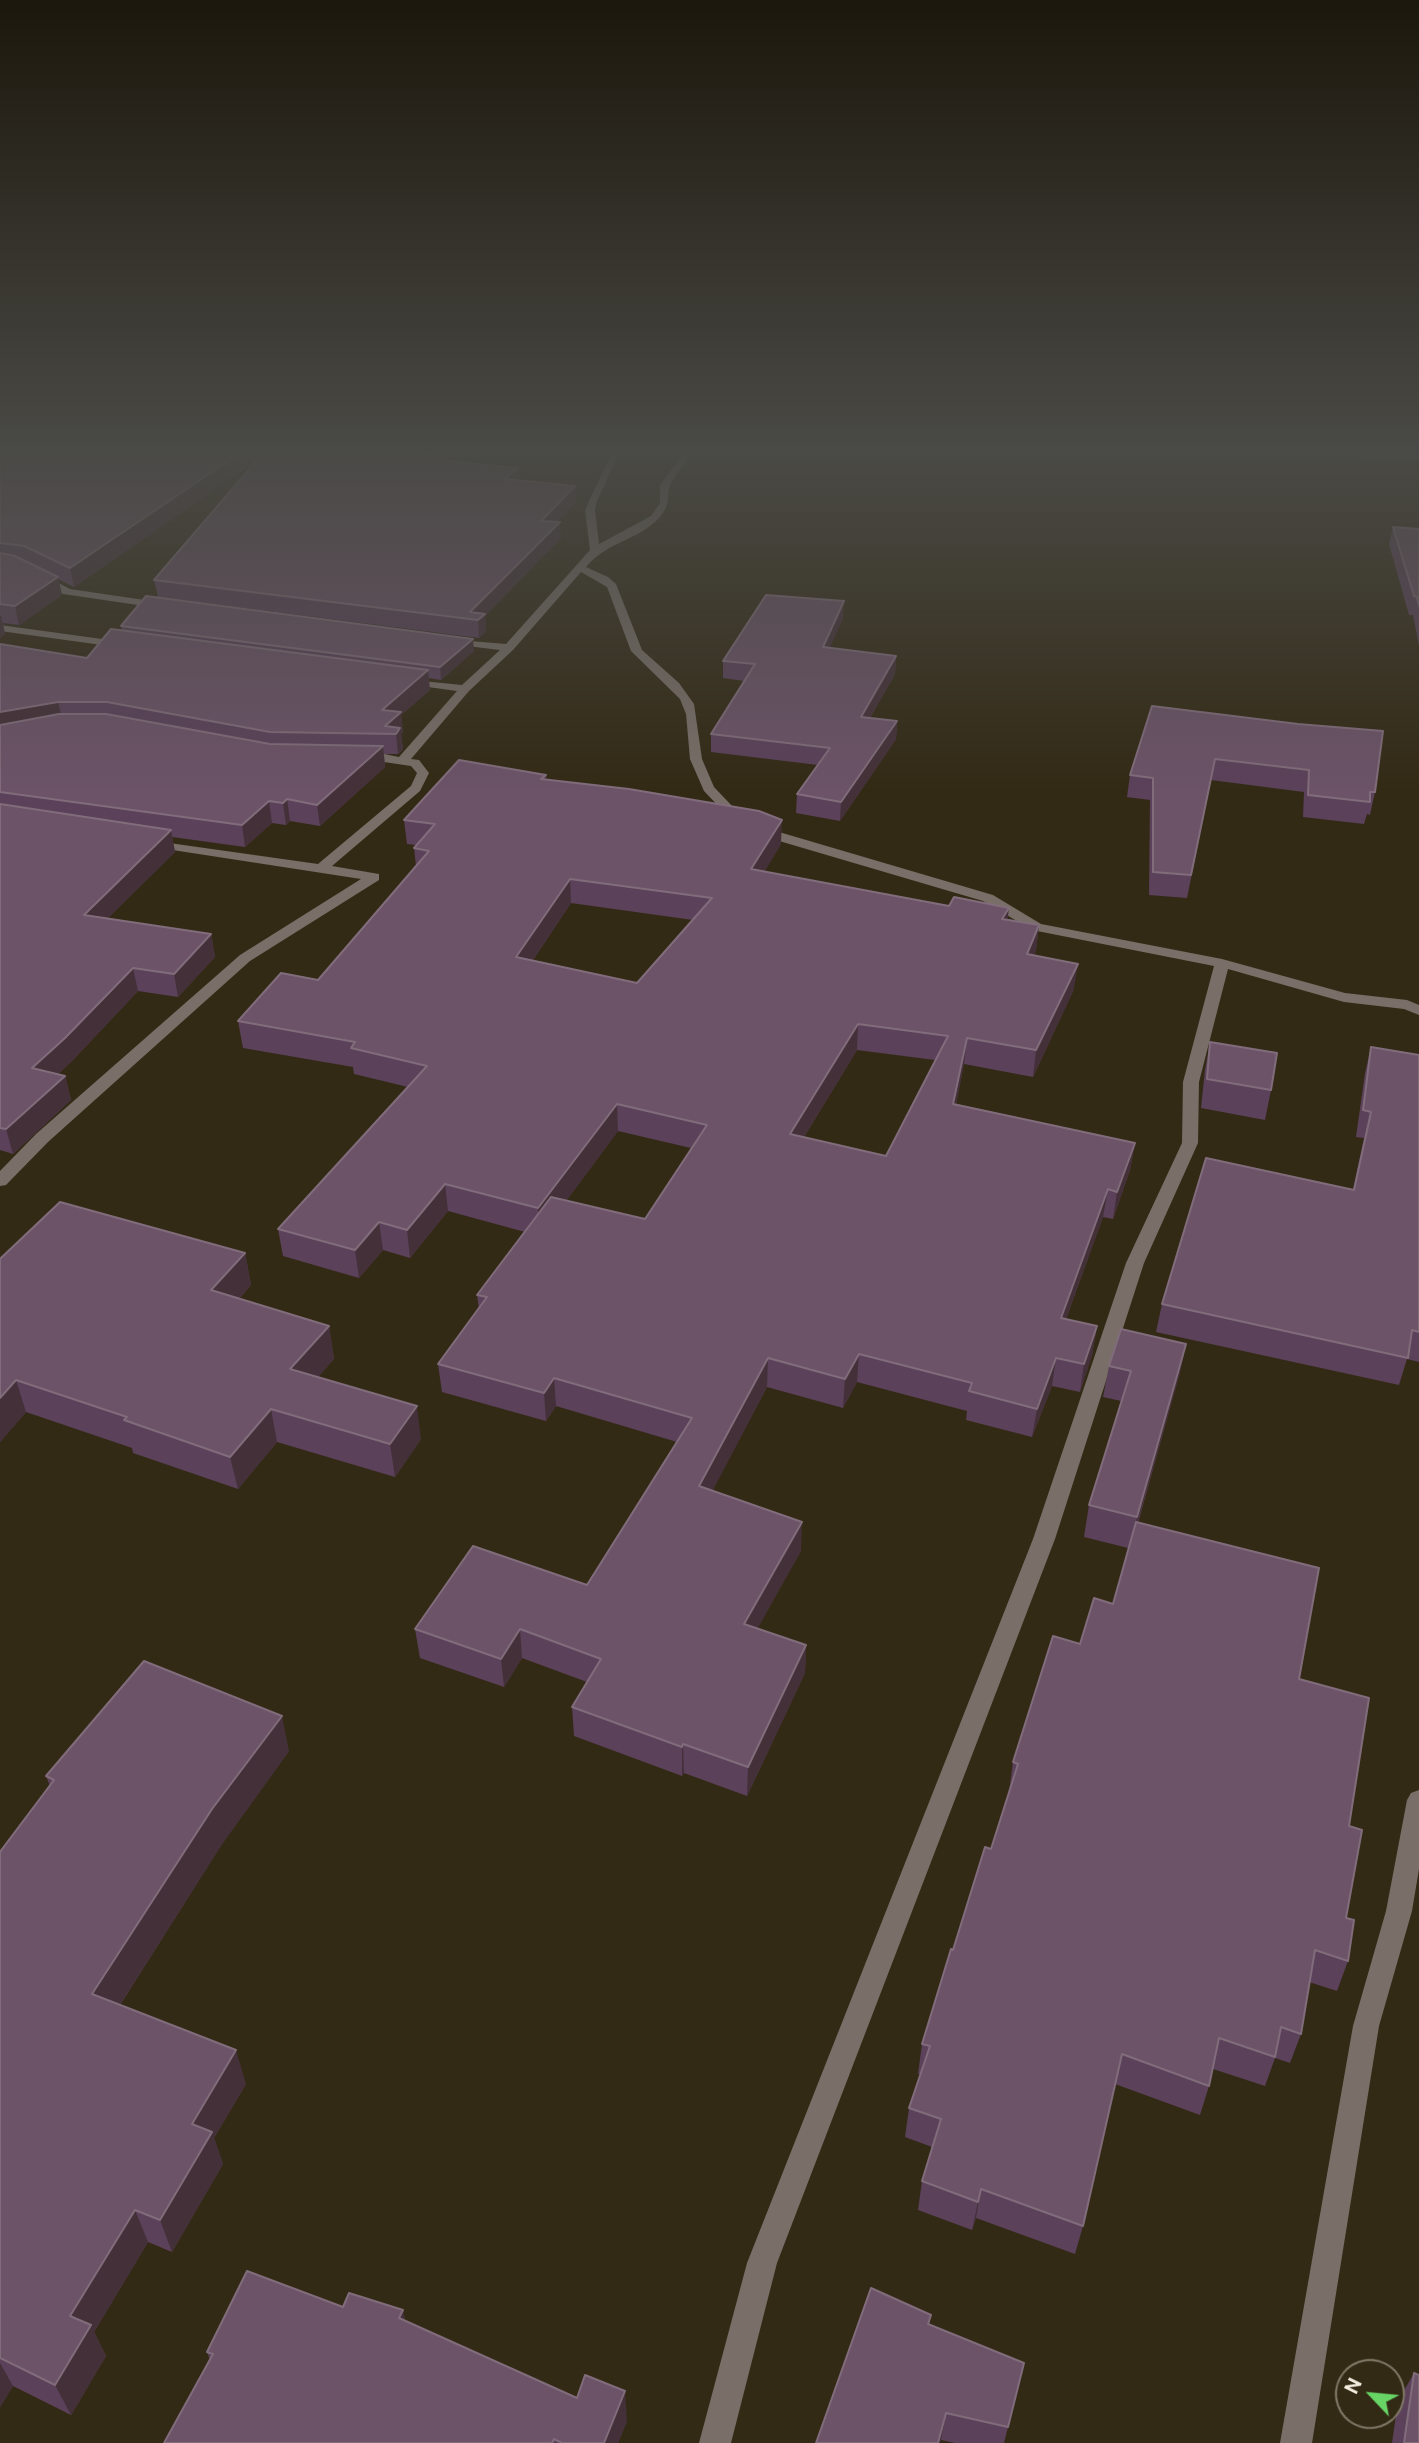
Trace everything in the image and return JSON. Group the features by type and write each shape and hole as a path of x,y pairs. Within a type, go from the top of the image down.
{"street":[{"path":"6,566 23,569 67,592 181,608"},
{"path":"402,761 465,689 509,648 580,568 604,579 612,586 636,650 654,670 686,697 693,713 696,764 706,787 744,823 774,835 988,898 1037,927 1222,963 1343,997 1407,1005 1419,1010"},
{"path":"0,628 131,645"},
{"path":"441,640 509,648"},
{"path":"398,680 465,689"},
{"path":"321,869 416,788 423,773 420,767 402,761 384,758 352,761"},
{"path":"0,1181 42,1138 245,958 374,877 134,840"},
{"path":"715,2443 762,2263 1044,1539 1135,1263 1190,1143 1191,1082 1222,963"},
{"path":"1296,2443 1366,2026 1399,1911 1419,1800"}],"building":[{"path":"0,566 35,566 58,577 15,606 0,604"},
{"path":"166,566 516,566 470,612 485,614 478,620 154,580"},
{"path":"1405,566 1419,566 1419,606 1417,597 1414,596"},
{"path":"766,595 844,601 823,647 896,656 861,717 897,721 841,802 797,794 830,748 711,734 755,664 723,661"},
{"path":"146,596 473,639 440,667 121,626"},
{"path":"111,629 428,670 382,710 401,712 385,726 400,728 396,734 270,732 107,702 58,702 0,712 0,644 87,658"},
{"path":"1152,706 1298,724 1383,731 1375,792 1370,792 1370,802 1308,795 1309,770 1215,759 1191,875 1153,872 1153,778 1130,775"},
{"path":"59,714 106,714 270,744 383,746 317,805 287,799 283,803 269,801 242,825 0,792 0,725"},
{"path":"459,760 546,775 541,779 629,789 759,811 782,820 751,869 949,906 954,897 1009,908 1002,919 1039,925 1027,954 1078,964 1036,1050 967,1038 953,1104 1135,1143 1117,1192 1108,1189 1061,1318 1097,1326 1084,1364 1056,1358 1037,1409 969,1391 972,1383 859,1354 845,1379 768,1358 699,1486 802,1522 744,1624 806,1645 748,1767 683,1744 682,1747 572,1707 601,1659 520,1629 501,1659 415,1629 473,1546 587,1585 692,1418 554,1378 544,1393 438,1364 487,1297 477,1295 551,1197 645,1219 707,1125 617,1104 538,1208 445,1184 407,1230 379,1222 355,1250 278,1229 427,1066 351,1048 355,1042 238,1021 281,973 318,980 429,851 414,848 435,824 404,820","holes":["570,879 712,898 637,983 516,957","858,1024 948,1036 886,1156 790,1134"]},
{"path":"0,804 171,830 84,915 211,934 174,974 133,968 32,1068 65,1076 6,1129 0,1128"},
{"path":"1210,1042 1277,1053 1271,1090 1207,1079"},
{"path":"1371,1047 1419,1055 1419,1332 1412,1330 1408,1358 1162,1304 1206,1158 1354,1190 1371,1112 1363,1110"},
{"path":"60,1202 245,1253 211,1290 329,1326 290,1369 417,1406 390,1444 271,1409 230,1457 124,1420 127,1417 16,1380 0,1398 0,1259"},
{"path":"1121,1329 1186,1344 1137,1517 1089,1505 1131,1371 1109,1366"},
{"path":"1136,1522 1319,1568 1299,1679 1369,1698 1349,1826 1362,1830 1346,1918 1354,1920 1348,1961 1315,1950 1301,2034 1281,2027 1275,2057 1219,2038 1209,2086 1122,2054 1083,2226 981,2189 978,2202 922,2181 941,2119 909,2108 930,2046 922,2044 985,1847 991,1849 1018,1764 1013,1762 1053,1636 1080,1644 1094,1598 1113,1604"},
{"path":"144,1661 282,1716 212,1809 92,1994 236,2050 192,2124 212,2132 160,2220 135,2210 70,2316 91,2325 55,2385 0,2358 0,1852 54,1780 46,1776"},
{"path":"247,2271 343,2307 349,2293 403,2310 399,2318 577,2398 585,2375 625,2391 604,2443 562,2443 554,2439 552,2443 164,2443 213,2354 207,2352"},
{"path":"871,2288 931,2315 928,2324 1024,2363 1008,2427 946,2413 938,2443 816,2443"},
{"path":"1414,2373 1419,2375 1419,2443 1404,2443"}]}
